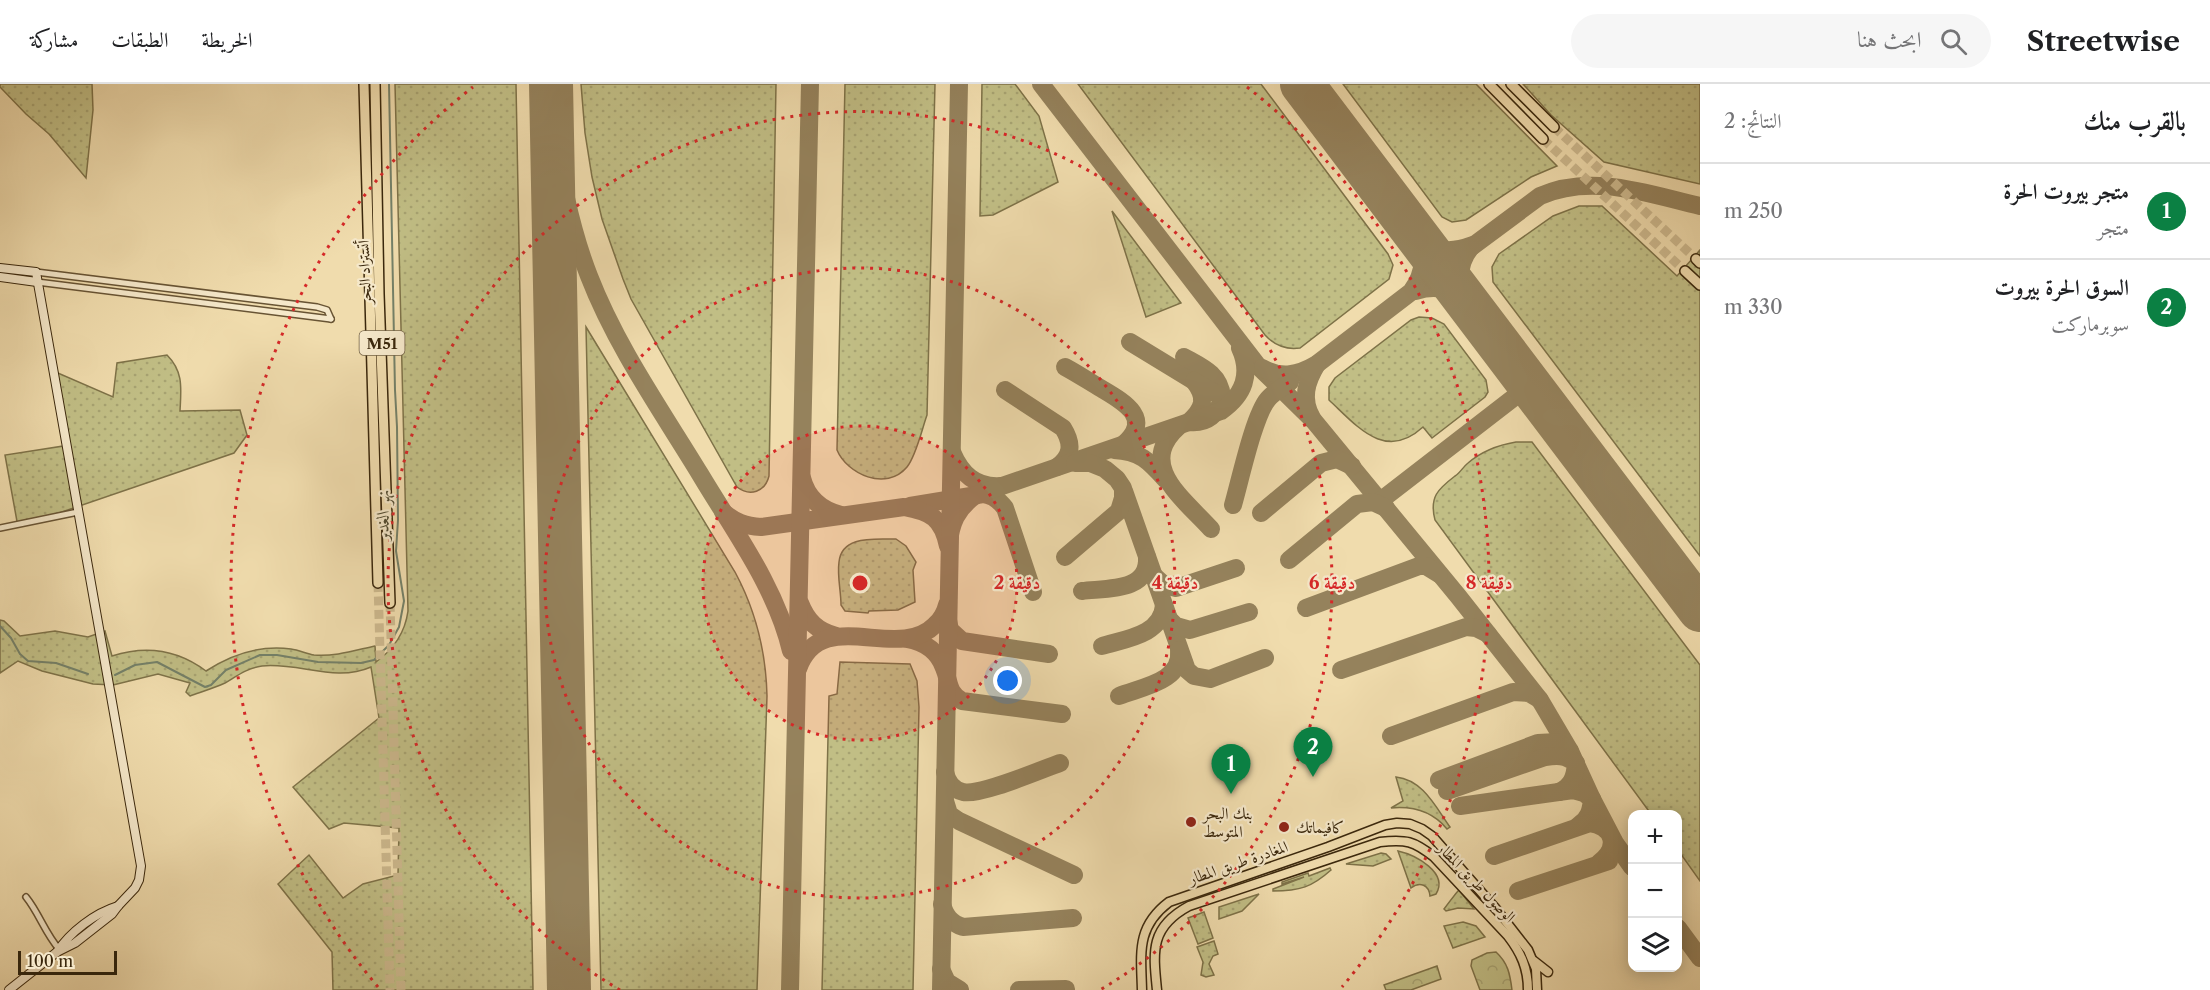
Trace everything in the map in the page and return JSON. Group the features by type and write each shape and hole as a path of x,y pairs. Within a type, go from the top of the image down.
{"highway":[{"name":"أتستراد البحر","path":"363,84 378,583"},
{"name":"أتستراد البحر","path":"375,84 379,294 387,463 390,603"},
{"path":"1489,84 1543,139"},
{"path":"1511,84 1554,127"},
{"path":"1685,271 1700,285"}],"main road":[{"name":"المغادرة طريق المطار","path":"1142,990 1142,940 1152,917 1168,902 1385,825 1397,823 1410,824 1422,829 1440,843 1516,935 1533,960 1537,990"},
{"name":"الوصول طريق المطار","path":"1156,990 1154,953 1157,936 1164,923 1176,913 1189,906 1380,842 1408,840 1434,857 1508,936 1524,961 1528,990"},
{"path":"1533,960 1548,972"}],"street":[{"path":"0,268 324,308 331,319 0,277"},
{"path":"9,990 58,950 70,936 106,909 118,906 135,888 141,866 36,272"},
{"path":"154,296 156,287"},
{"path":"260,309 261,300"},
{"path":"273,311 275,302"},
{"path":"0,528 78,512"},
{"path":"26,897 58,950"}],"green space":[{"path":"0,84 92,84 93,110 86,178 49,134 26,114 0,87"},
{"path":"395,84 516,84 533,990 333,990 332,952 278,884 309,855 343,898 363,884 398,875 399,828 344,823 329,829 293,787 379,718 371,667 344,673 330,673 290,667 262,666 247,670 225,683 190,696 186,692 190,683 158,674 113,685 93,684 42,671 18,661 0,673 0,620 20,636 55,631 88,637 105,631 112,656 149,650 184,658 206,671 236,656 269,648 329,655 375,646 376,662 398,640 408,611"},
{"path":"581,84 776,84 769,476 761,489 747,492 737,487 631,299 602,219 592,177"},
{"path":"845,84 935,84 927,415 916,449 907,467 889,478 878,479 858,473 842,459 837,450"},
{"path":"982,84 1015,84 1039,116 1058,182 993,215 980,216"},
{"path":"1078,84 1261,84 1388,254 1393,265 1389,279 1300,348 1285,348 1273,342 1265,335"},
{"path":"1343,84 1476,84 1557,166 1531,177 1466,220 1452,222 1442,217"},
{"path":"1523,84 1700,84 1700,184 1604,162 1551,115"},
{"path":"1579,206 1602,206 1677,276 1700,250 1700,556 1493,282 1492,267 1499,254 1553,216"},
{"path":"1112,211 1181,303 1146,317"},
{"path":"1419,317 1432,318 1444,324 1486,380 1488,392 1485,397 1432,438 1423,427 1409,437 1396,441 1384,441 1361,429 1329,400 1329,387 1335,378 1411,320"},
{"path":"586,327 735,572 749,602 758,632 765,664 767,696 757,990 601,990"},
{"path":"167,355 179,374 180,411 240,410 247,435 234,453 18,527 5,455 63,446 51,370 113,397 117,363"},
{"path":"1516,442 1532,442 1700,665 1700,881 1682,856 1682,810 1648,810 1435,520 1433,505 1436,494 1468,463 1497,447"},
{"path":"896,539 906,546 916,562 913,570 915,602 898,610 869,611 868,613 845,611 841,605 839,562 846,547 862,540"},
{"path":"840,662 910,664 917,681 919,707 913,990 822,990 829,696 837,694"},
{"path":"1396,777 1414,783 1428,795 1450,827 1447,829 1435,818 1422,811 1391,808 1403,801"},
{"path":"1398,851 1413,856 1429,866 1438,879 1439,886 1436,894 1430,896 1424,885 1411,888"},
{"path":"1381,853 1391,859 1373,866 1346,864"},
{"path":"1330,868 1331,870 1324,876 1305,887 1273,891 1273,889 1304,877 1282,884 1282,882"},
{"path":"1459,890 1474,909 1458,908 1446,911 1444,909"},
{"path":"1259,894 1242,911 1219,919 1219,907"},
{"path":"1204,912 1213,938 1198,944 1188,918"},
{"path":"1463,922 1476,926 1485,937 1453,948 1444,926"},
{"path":"1214,941 1218,954 1213,956 1209,964 1214,975 1206,977 1201,975 1203,962 1197,947"},
{"path":"1496,952 1508,969 1512,990 1480,990 1471,966 1472,960 1487,953"},
{"path":"1437,966 1441,979 1411,990 1386,990 1384,985"}],"waterway":[{"name":"نهر الغدير","path":"115,675 135,665 157,662 205,687 211,685 226,670 260,655 277,655 318,662 361,663 374,660 389,645 399,627 404,601 396,551 397,427 389,84"},
{"name":"نهر الغدير","path":"0,626 11,638 20,654 28,661 56,663 88,674"}],"taxiway":[{"path":"790,990 810,84"},
{"path":"941,990 959,84"},
{"path":"1041,84 1258,366 1314,421 1540,700 1570,751 1615,843 1630,864"},
{"path":"551,117 571,218 582,257 600,302 640,377 753,560 775,604 791,651"},
{"path":"1415,289 1540,196 1560,189 1580,186 1620,188 1700,206"},
{"path":"1262,368 1276,374 1297,373 1310,368 1411,292 1420,275 1422,259 1419,243 1410,226 1424,241 1438,249 1453,250 1473,245 1464,257 1460,270 1465,299"},
{"path":"1416,291 1439,288 1456,295 1471,308 1485,326"},
{"path":"1130,342 1194,381"},
{"path":"723,512 740,523 761,527 904,507 921,511 934,518 939,523 948,546 951,530 959,511 976,495 1221,411 1235,398 1244,383 1244,358 1240,348"},
{"path":"1184,357 1209,372 1218,382 1222,397 1226,398"},
{"path":"1312,418 1307,404 1306,391 1317,364"},
{"path":"1065,367 1119,399 1132,412 1136,419 1136,426 1124,444"},
{"path":"1194,381 1222,397 1211,417 1189,422 1202,403 1201,393 1194,381"},
{"path":"1233,505 1253,433 1263,407 1270,396 1290,382"},
{"path":"1380,501 1530,385"},
{"path":"1005,390 1063,428 1069,449 1066,459 1057,467"},
{"path":"1179,426 1167,440 1162,454 1163,468 1177,494 1211,529"},
{"path":"1114,450 1131,452 1143,458 1166,480"},
{"path":"952,452 970,478 976,482 1001,486"},
{"path":"1261,513 1321,463 1337,459 1352,466"},
{"path":"1065,557 1119,511 1123,498 1123,488 1117,479 1105,469 1090,463 1075,463"},
{"path":"802,478 807,492 816,502 827,510 841,515"},
{"path":"1124,491 1187,670 1194,676 1210,679 1265,658"},
{"path":"910,506 983,494 996,498 1005,508 1033,592"},
{"path":"1289,560 1357,504 1373,502 1386,508"},
{"path":"1082,591 1114,588 1134,582 1141,577 1146,568 1147,557"},
{"path":"1306,608 1419,566 1426,566 1439,574"},
{"path":"1153,575 1164,585 1176,588 1236,568"},
{"path":"800,603 814,624 823,631 836,636"},
{"path":"798,669 809,650 824,640 841,637 901,639 919,635 937,623 947,605"},
{"path":"1102,646 1131,638 1150,629 1162,615 1164,605"},
{"path":"1169,619 1176,626 1190,630 1249,612"},
{"path":"948,620 950,630 962,641 1049,654"},
{"path":"1341,670 1466,627 1476,628 1488,634"},
{"path":"907,639 919,642 934,652 946,673 951,690 962,701 1062,714"},
{"path":"1119,696 1159,682 1168,676 1178,661 1179,650"},
{"path":"1391,736 1513,692 1529,693 1539,699"},
{"path":"1439,780 1538,743 1557,742 1570,751"},
{"path":"1447,791 1545,757 1558,756 1576,763 1572,780 1559,792"},
{"path":"945,772 953,787 959,791 971,792 996,786 1060,763"},
{"path":"1460,806 1573,790 1584,793 1592,799 1589,814 1579,825"},
{"path":"945,801 949,814 959,821 1074,875"},
{"path":"1494,856 1590,823 1605,829 1611,839 1610,851 1599,863"},
{"path":"1518,891 1609,861"},
{"path":"942,904 949,918 963,927 1073,918"},
{"path":"1682,933 1700,958"},
{"path":"941,969 947,982 960,990"},
{"path":"1019,990 1066,989"}],"runway":[{"path":"551,84 569,990"},
{"path":"1302,84 1700,610"}],"tunnel":[{"path":"1554,127 1696,259"},
{"path":"1543,139 1685,271"},
{"path":"378,583 390,990"},
{"path":"390,603 401,990"}],"place":[{"name":"السوق الحرة بيروت","path":"1313,777"},
{"name":"متجر بيروت الحرة","path":"1231,794"},
{"name":"بنك البحر المتوسط","path":"1191,822"},
{"name":"كافيماتك","path":"1284,827"}]}
